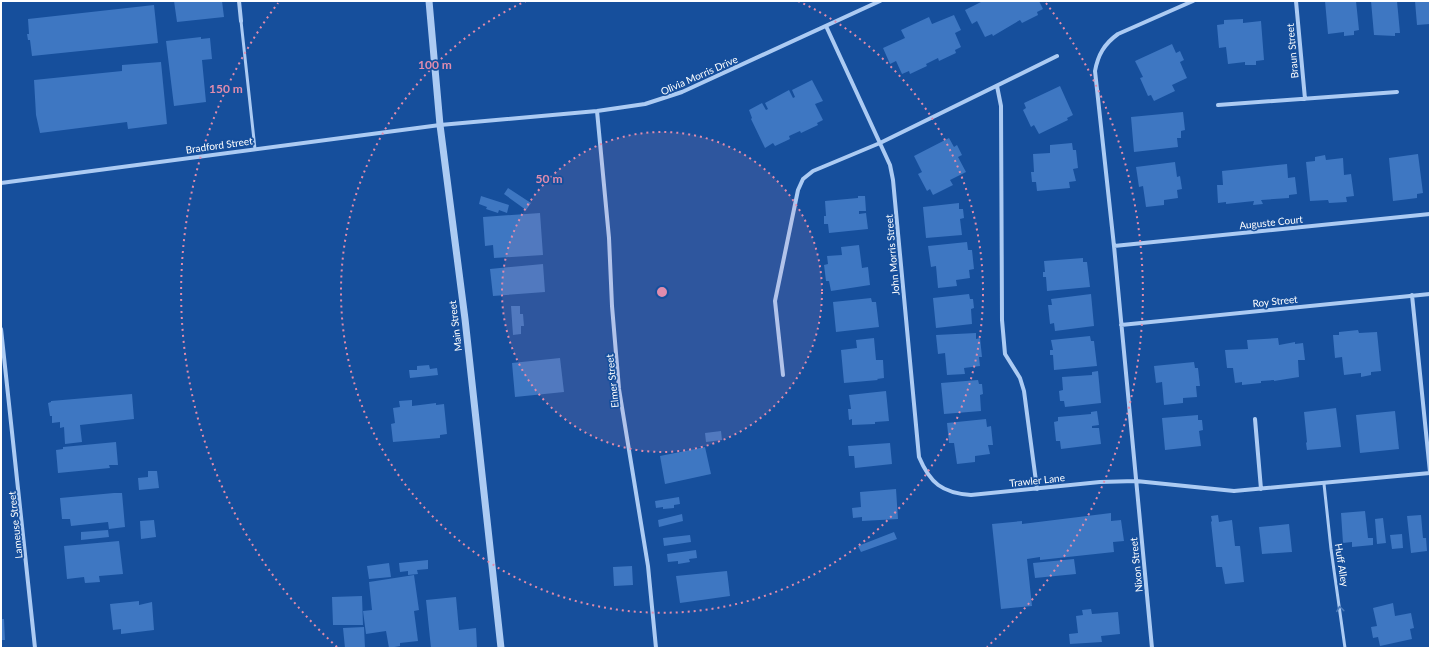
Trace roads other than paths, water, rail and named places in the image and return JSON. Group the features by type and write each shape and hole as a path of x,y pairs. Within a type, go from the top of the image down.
{"street":[{"path":"239,1 241,21"},
{"name":"Main Street","path":"429,1 440,125 465,319 500,648"},
{"name":"Olivia Morris Drive","path":"440,125 597,111 645,104 666,99 880,1"},
{"path":"1193,1 1118,34 1109,40 1097,60 1095,71 1114,246 1136,481 1234,491 1324,484 1430,472 1412,296"},
{"name":"Braun Street","path":"1296,1 1305,99"},
{"name":"John Morris Street","path":"826,26 890,165 893,180 919,457 931,479 941,488"},
{"path":"784,376 775,301 798,190 803,179 813,171 880,143 1057,56"},
{"path":"997,86 1001,106 1002,320 1005,354 1020,378 1024,391 1037,489"},
{"path":"1218,105 1397,92"},
{"name":"Elmer Street","path":"597,111 609,238 612,306 620,389 648,566 656,648"},
{"name":"Bradford Street","path":"1,183 440,125"},
{"name":"Auguste Court","path":"1114,246 1430,214"},
{"name":"Roy Street","path":"1121,324 1430,294"},
{"name":"Lameuse Street","path":"1,329 35,648"},
{"path":"1255,419 1261,489"},
{"name":"Trawler Lane","path":"941,488 953,494 971,495 1100,482 1136,481"},
{"name":"Nixon Street","path":"1136,481 1152,648"}],"lane":[{"path":"241,21 254,149"},
{"name":"Huff Alley","path":"1324,484 1331,549 1345,648"}]}
